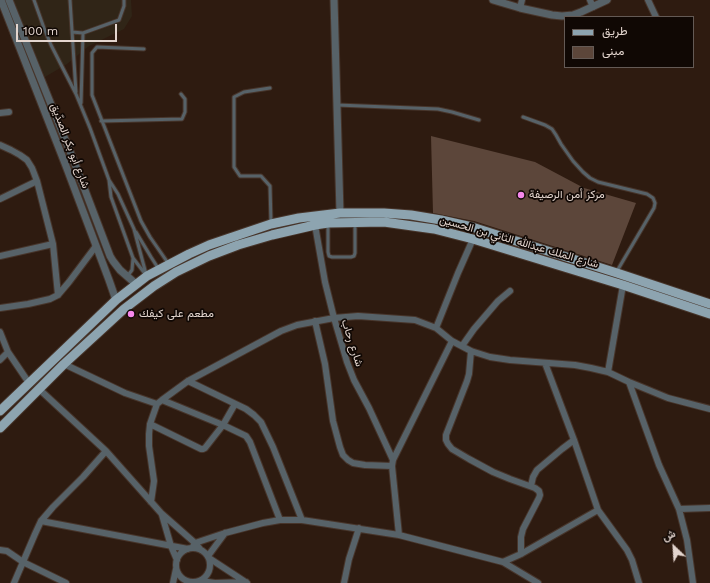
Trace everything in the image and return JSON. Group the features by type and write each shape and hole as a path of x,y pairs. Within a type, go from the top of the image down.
{"main road":[{"name":"شارع الملك عبدالله الثاني بن الحسين","path":"0,411 116,300 147,276 209,245 271,224 299,218 340,213 384,213 441,220 472,227 710,304"},
{"name":"شارع الملك عبدالله الثاني بن الحسين","path":"0,428 64,364 124,309 154,286 182,269 209,256 238,245 315,225 328,223 384,222 434,229 513,251 710,314"},
{"path":"513,251 516,241"},
{"path":"147,276 154,286"},
{"path":"686,306 688,296"}],"street":[{"name":"شارع أبو بكر الصدّيق","path":"1,0 66,166 116,300"},
{"name":"شارع أبو بكر الصدّيق","path":"10,0 110,256 113,262 136,284"},
{"path":"334,0 340,213"},
{"path":"493,0 520,8 562,16 582,12 592,3 607,0"},
{"path":"520,8 522,0"},
{"path":"648,0 656,16"},
{"path":"0,113 9,112"},
{"path":"0,145 26,160 32,168 37,181 53,244 58,295"},
{"path":"0,199 37,181"},
{"name":"شارع رحاب","path":"315,225 325,282 334,318 354,380 369,408 393,463"},
{"path":"436,328 473,239"},
{"path":"0,256 53,244"},
{"path":"0,308 28,304 50,299 58,295 96,246"},
{"path":"608,372 623,285"},
{"path":"462,346 474,329 498,301 510,291"},
{"path":"151,502 154,480 149,446 150,424 157,404 188,381 281,331 297,325 315,321 358,316 415,320 436,328 452,341 471,351 490,357 575,365 608,372 668,398 710,409"},
{"path":"315,321 325,364 333,420 343,455 353,463 365,465 393,463"},
{"path":"0,332 8,352 29,383"},
{"path":"399,535 393,463 452,341"},
{"path":"471,351 469,374 446,435 446,440 452,449 469,459 498,474 538,490 540,496 521,537 521,554"},
{"path":"0,360 8,352"},
{"path":"545,362 598,510 627,550 632,560 639,583"},
{"path":"64,364 125,393 157,404"},
{"path":"188,381 246,409 261,422 273,447 302,520"},
{"path":"630,382 659,465 679,509 687,540 693,583"},
{"path":"39,389 106,450 192,547"},
{"path":"162,400 244,434 248,438 280,520"},
{"path":"150,424 201,449 206,448 223,425 235,404"},
{"path":"531,486 533,477 537,470 574,440"},
{"path":"14,583 41,522 106,450"},
{"path":"679,509 710,508"},
{"path":"503,562 521,554 598,510"},
{"path":"161,513 177,560"},
{"path":"173,583 177,560 181,553 192,547 225,533 262,523 280,520 302,520 399,535 503,562 538,583"},
{"path":"41,522 171,546 200,549 208,557 246,583"},
{"path":"344,583 349,559 359,528"},
{"path":"208,557 225,533"},
{"path":"0,550 7,551 23,562 66,583"},
{"path":"208,557 215,583"},
{"path":"197,582 206,578 211,566"},
{"path":"176,569 179,575 188,582 246,583"}],"lane":[{"path":"34,0 48,39 81,105 109,180 118,194 134,229 159,270"},
{"path":"70,0 76,94"},
{"path":"72,32 83,33 119,20 124,6 124,0"},
{"path":"81,105 83,33"},
{"path":"144,49 97,47 92,53 92,95 141,221 169,265"},
{"path":"270,88 244,92 234,97 234,168 240,176 262,176 270,186 271,224"},
{"path":"101,121 182,119 186,112 185,99 181,94"},
{"path":"337,105 438,109 478,120"},
{"path":"523,117 552,129 573,161 590,178 598,182 647,194 653,198 655,203 654,208 616,273"},
{"path":"109,180 111,197 133,258 147,276"},
{"path":"328,223 329,256 351,257 354,256 355,253 355,222"},
{"path":"134,229 147,276"},
{"path":"126,275 132,270 133,258"}],"shaded area":[{"path":"13,0 131,0 132,16 124,29 89,46 67,64 45,77"}],"building":[{"name":"مركز أمن الرصيفة","path":"431,136 535,162 584,188 636,203 612,265 474,221 433,213"}],"place":[{"name":"مركز أمن الرصيفة","path":"521,195"},
{"name":"مطعم على كيفك","path":"131,314"}]}
